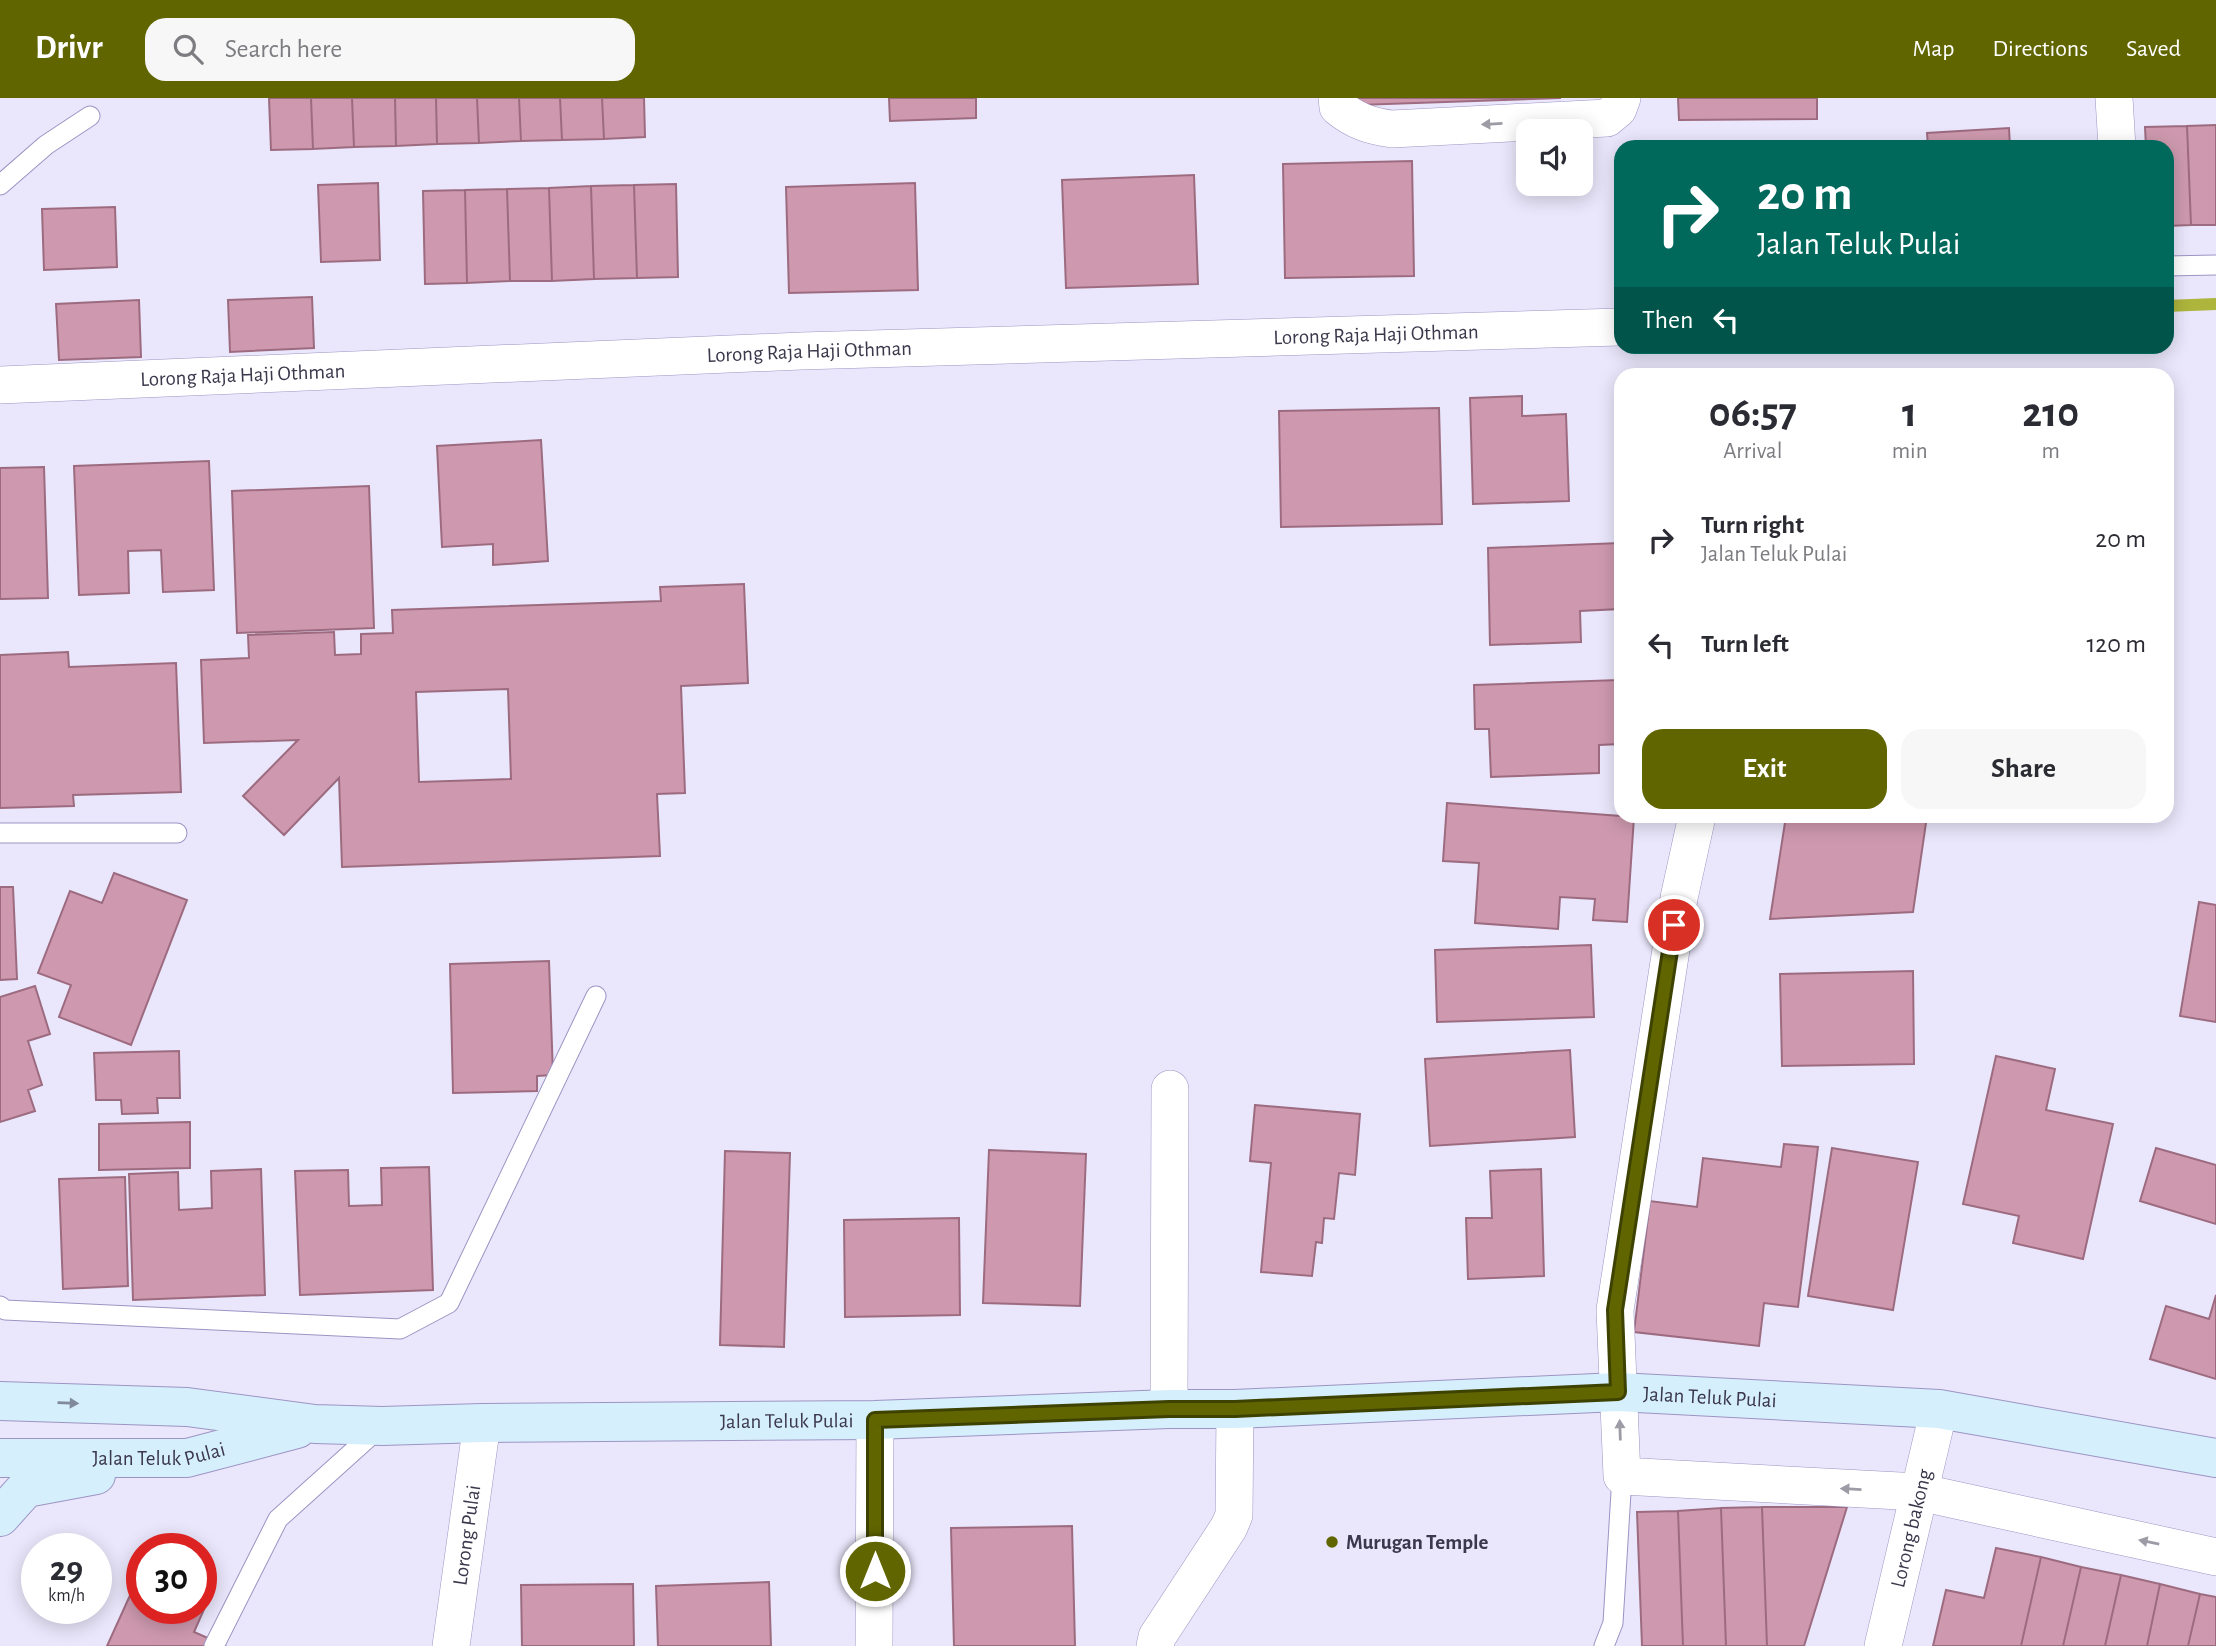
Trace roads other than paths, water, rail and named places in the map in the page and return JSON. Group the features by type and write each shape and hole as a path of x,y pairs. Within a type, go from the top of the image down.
{"main road":[{"name":"Jalan Teluk Pulai","path":"0,1401 187,1407 316,1424 382,1426 875,1420 1235,1409 1618,1392 1939,1409 2216,1458"},
{"name":"Jalan Teluk Pulai","path":"0,1458 187,1458 316,1424"},
{"path":"0,1517 26,1488 187,1458"}],"street":[{"path":"1337,98 1338,107 1349,117 1369,126 1392,129 1607,118 1618,109 1622,98"},
{"path":"2114,98 2117,140"},
{"name":"Lorong Raja Haji Othman","path":"0,385 801,351 1614,327"},
{"path":"1695,823 1676,912 1615,1310 1622,1476 1919,1492 2216,1557"},
{"path":"1169,1409 1170,1089"},
{"path":"1156,1646 1157,1637 1229,1527 1234,1515 1235,1409"},
{"name":"Lorong bakong","path":"1883,1646 1939,1409"},
{"path":"874,1646 875,1420"},
{"name":"Lorong Pulai","path":"451,1646 482,1423"}],"lane":[{"path":"0,185 46,145 90,116"},
{"path":"2174,266 2216,264"},
{"path":"0,833 177,833"},
{"path":"0,1306 5,1310 400,1329 449,1304 596,996"},
{"path":"214,1646 278,1519 382,1426"},
{"path":"1604,1646 1613,1623 1622,1476"}],"waterway":[{"path":"2174,306 2216,304"}],"place":[{"name":"Murugan Temple","path":"1332,1542"}]}
